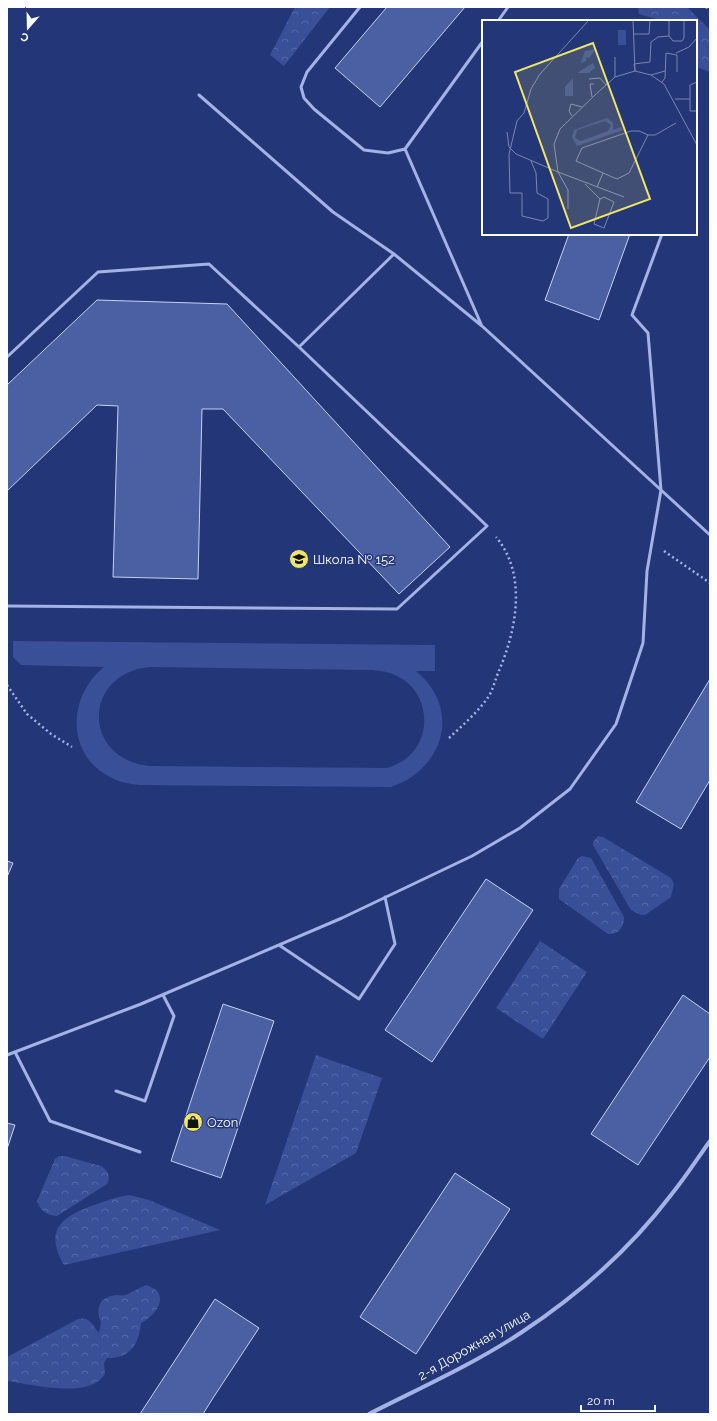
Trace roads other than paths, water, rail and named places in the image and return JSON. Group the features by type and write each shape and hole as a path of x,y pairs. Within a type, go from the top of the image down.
{"street":[{"name":"2-я Дорожная улица","path":"369,1414 479,1357 521,1332 567,1300 598,1273 637,1235 671,1196 710,1141"}],"lane":[{"path":"360,7 307,72 301,87 304,98 314,109 364,150 388,153 405,149 482,42"},
{"path":"499,20 508,7"},
{"path":"200,95 333,212 394,254 482,326 710,535"},
{"path":"405,149 482,326"},
{"path":"7,1055 163,995 279,945 472,856 520,828 570,789 616,724 643,643 647,571 661,490 648,333 632,315 662,235"},
{"path":"299,347 394,254"},
{"path":"7,357 98,272 210,264 487,526 397,609 7,606"},
{"path":"279,945 359,999 395,944 385,897"},
{"path":"116,1091 145,1101 174,1016 163,995"},
{"path":"16,1052 50,1121 140,1152"}],"place":[{"name":"Школа № 152","path":"299,559"},
{"name":"Ozon","path":"193,1122"}]}
